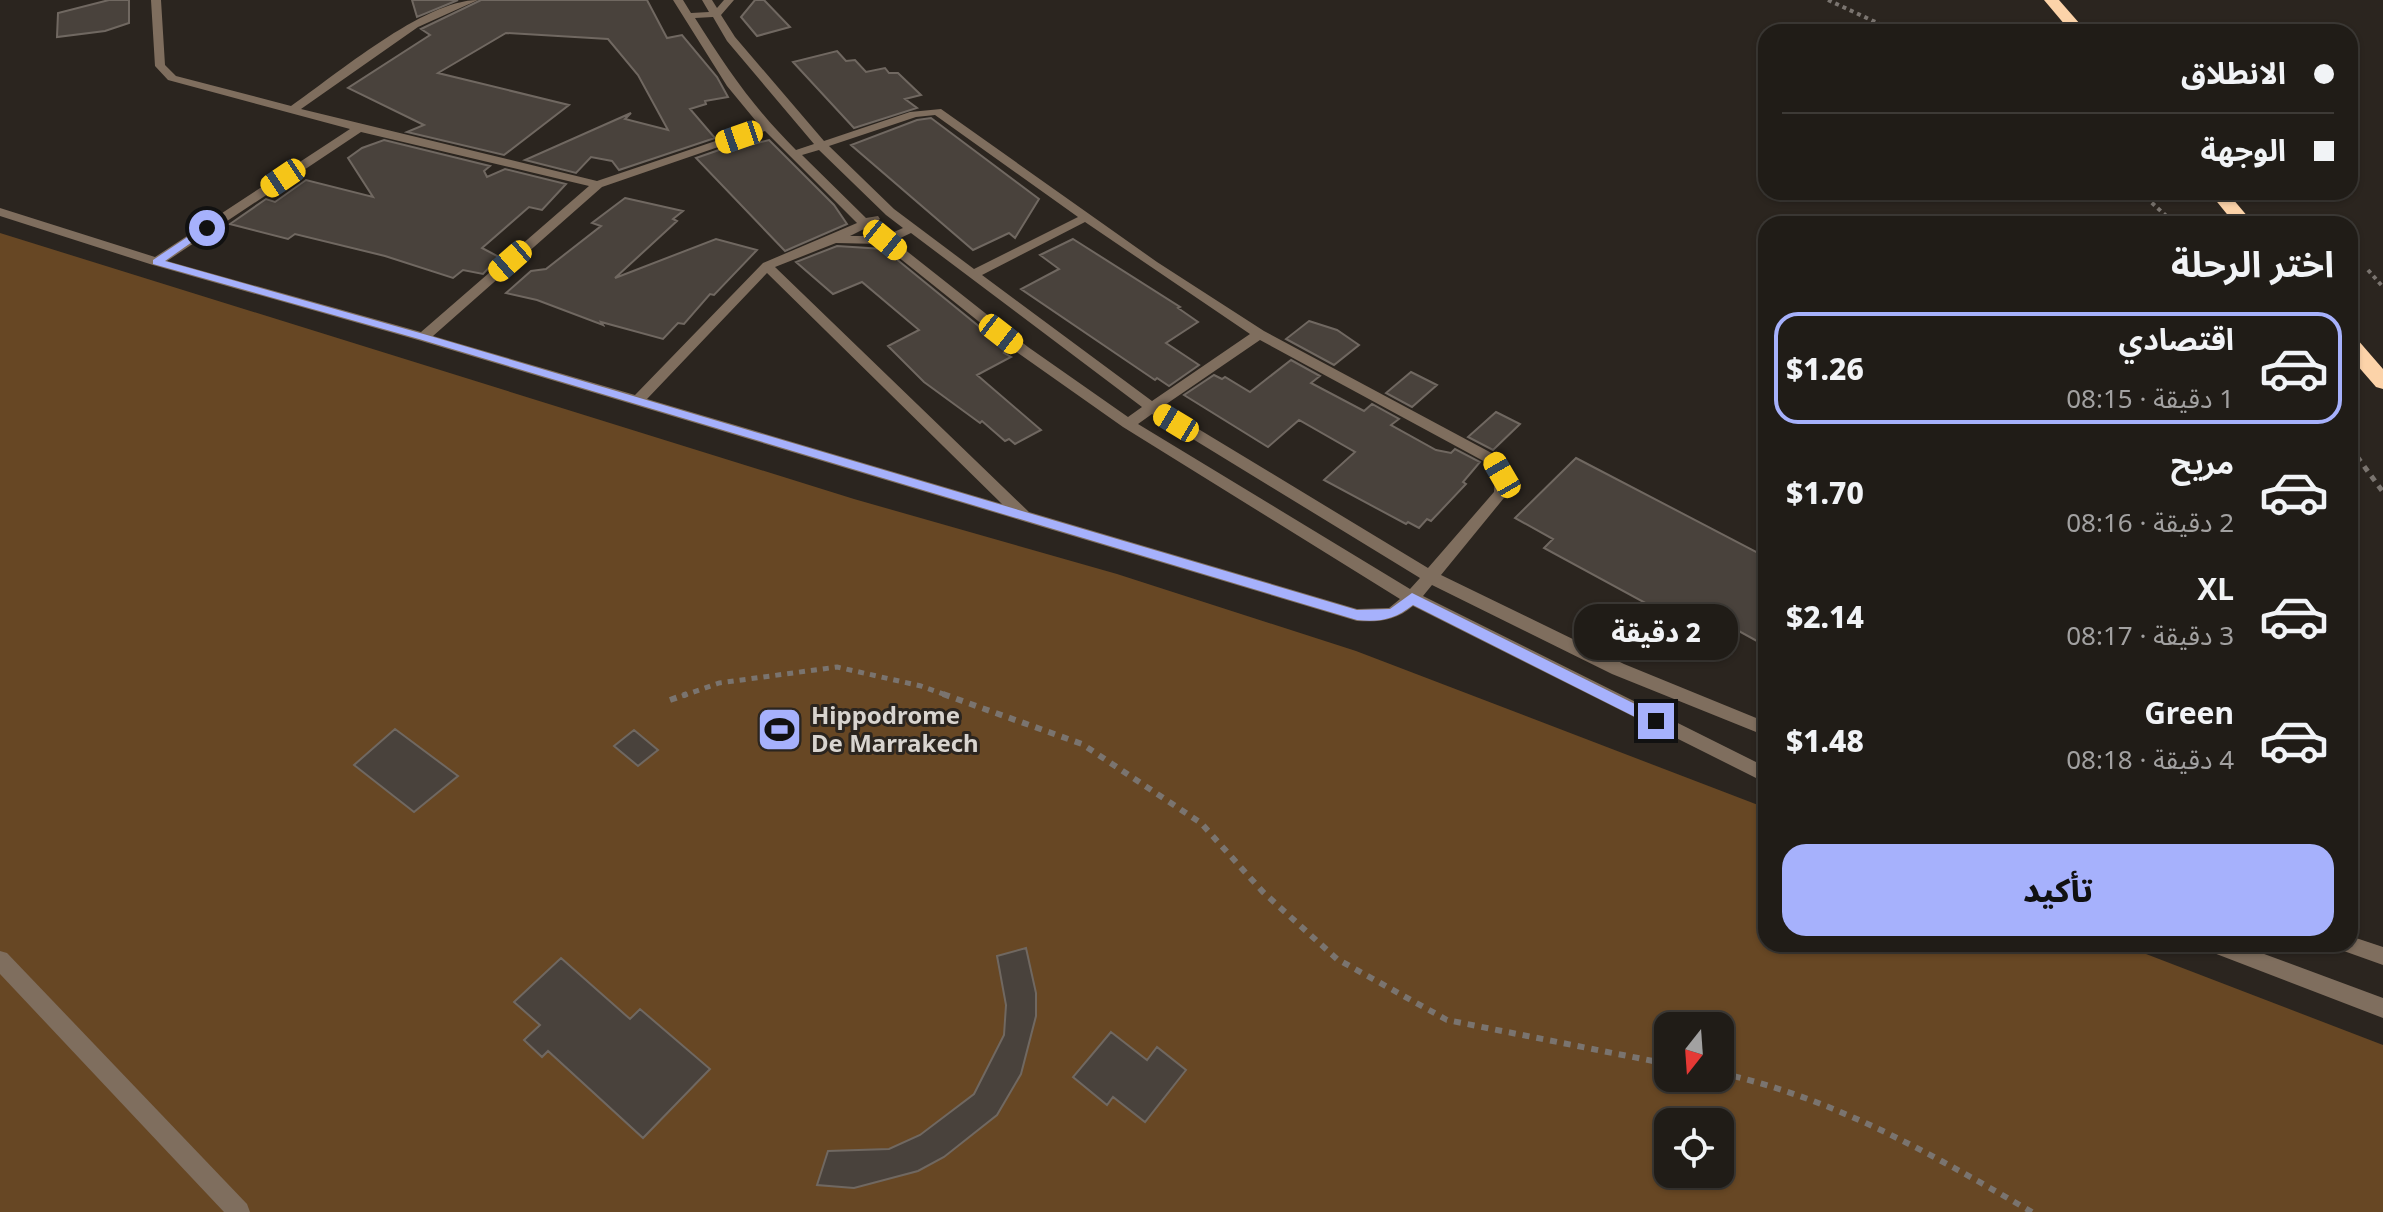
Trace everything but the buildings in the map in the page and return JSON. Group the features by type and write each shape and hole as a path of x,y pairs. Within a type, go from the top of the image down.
{"highway":[{"path":"2051,0 2072,24"},
{"path":"2225,200 2238,216"},
{"path":"2358,353 2383,382"}],"street":[{"path":"156,0 160,66 167,75 359,128 598,185"},
{"path":"293,110 414,25 473,0"},
{"path":"678,0 731,84 767,127 864,223 980,317 1128,424 1412,598 1758,771"},
{"path":"707,0 731,39 822,146 890,212 1007,303 1151,407 1429,576 1618,669 1758,726"},
{"path":"687,16 717,14 729,0"},
{"path":"0,212 157,262 423,337 1357,615 1394,613 1412,598 1501,493 1502,475 1494,461 1259,334 937,111 914,114 795,154"},
{"path":"423,337 598,185 767,127"},
{"path":"157,262 359,128"},
{"path":"636,402 767,266 890,212"},
{"path":"972,275 1087,217"},
{"path":"834,239 885,240 911,229"},
{"path":"767,266 1027,519"},
{"path":"980,317 1007,303"},
{"path":"1128,424 1259,334"},
{"path":"2358,947 2383,956"},
{"path":"2234,952 2383,1008"},
{"path":"0,960 239,1212"}],"path":[{"path":"1828,0 1880,24"},
{"path":"2149,200 2166,216"},
{"path":"2368,270 2383,287"},
{"path":"2358,458 2383,492"},
{"path":"670,700 719,683 837,667 921,686 1082,744 1201,823 1263,892 1337,959 1447,1020 1654,1061"},
{"path":"1734,1075 1868,1120 2032,1212"}],"shaded area":[{"name":"Hippodrome De Marrakech","path":"0,233 854,499 1117,574 1356,651 1758,805 1758,952 2141,952 2383,1045 2383,1212 0,1212"}],"place":[{"name":"Hippodrome De Marrakech","path":"780,730"}],"route":[{"path":"207,228 157,262 423,337 1357,615 1394,613 1412,598 1656,721"}]}
